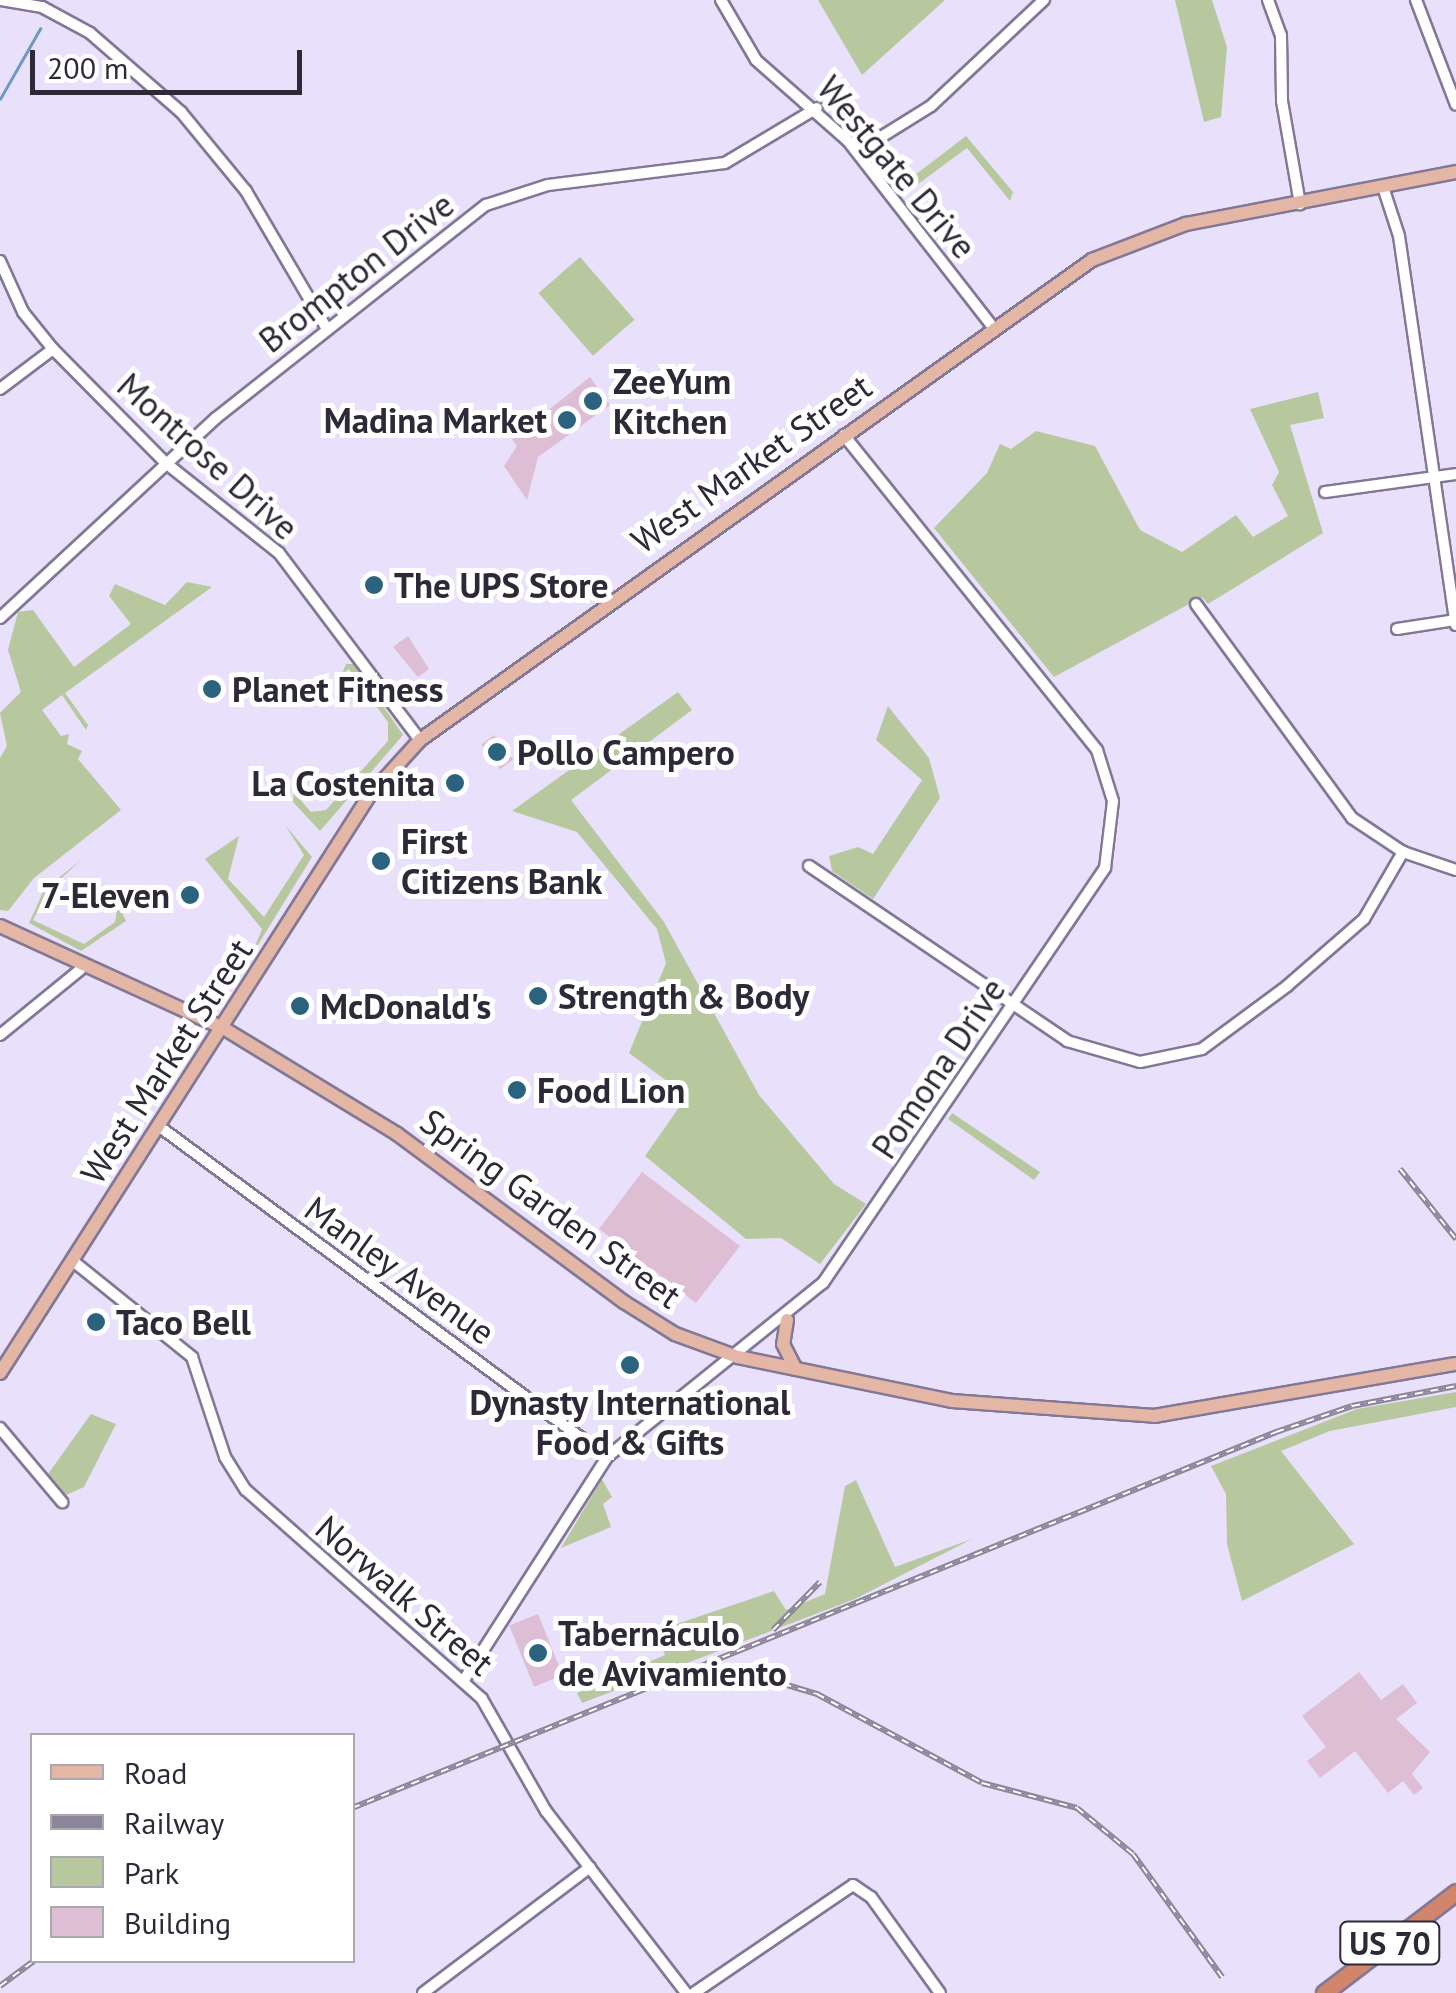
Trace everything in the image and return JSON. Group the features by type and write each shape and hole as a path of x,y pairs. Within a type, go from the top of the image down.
{"highway":[{"name":"US 70","path":"1324,1993 1456,1892"}],"main road":[{"name":"West Market Street","path":"0,1372 224,1029 369,796 420,740 1092,260 1140,238 1456,172"},
{"name":"Spring Garden Street","path":"0,926 81,969 224,1029 397,1134 624,1302 675,1334 738,1357 952,1401 1154,1416 1456,1364"},
{"path":"787,1320 784,1344 796,1370"}],"street":[{"path":"0,0 42,7 90,33 181,112 246,191 326,329"},
{"name":"Westgate Drive","path":"722,0 756,60 817,108 857,152 993,328"},
{"path":"857,152 932,106 1044,0"},
{"path":"1268,0 1281,35 1282,101 1300,204"},
{"path":"1416,0 1456,105"},
{"name":"Brompton Drive","path":"0,618 168,464 326,329 486,205 548,185 726,162 817,108"},
{"path":"1384,190 1399,236 1456,622 1396,629"},
{"name":"Montrose Drive","path":"0,261 23,312 53,349 168,464 279,553 420,740"},
{"path":"0,389 53,349"},
{"name":"Pomona Drive","path":"464,1680 608,1457 787,1320 832,1271 1105,868 1113,828 1109,783 1084,729 844,435"},
{"path":"1324,492 1456,474"},
{"path":"1196,604 1344,808 1403,852 1456,870"},
{"path":"809,866 1014,1005 1098,1056 1162,1061 1202,1049 1351,932 1403,852"},
{"path":"0,1034 81,969"},
{"name":"Manley Avenue","path":"160,1128 608,1457"},
{"name":"Norwalk Street","path":"73,1261 192,1357 226,1457 246,1490 464,1680 590,1867 686,1993"},
{"path":"0,1428 62,1502"},
{"path":"423,1993 590,1867"},
{"path":"694,1993 853,1885 871,1897 940,1993"}],"green space":[{"path":"818,0 945,0 862,75"},
{"path":"1175,0 1212,0 1227,47 1221,117 1204,122"},
{"path":"966,136 1013,192 1010,201 967,148 903,195 898,188"},
{"path":"580,257 634,320 593,356 538,293"},
{"path":"1318,392 1324,418 1290,425 1323,533 1208,604 1202,597 1054,677 934,528 987,473 1000,444 1011,449 1036,431 1095,446 1140,530 1182,552 1236,515 1253,537 1288,516 1272,485 1279,472 1250,409"},
{"path":"187,582 212,587 65,693 88,725 86,730 62,695 42,710 61,736 69,734 67,744 82,751 78,759 121,810 34,878 8,911 0,910 0,758 7,746 0,713 21,692 8,650 18,612 33,610 74,667 131,624 109,596 115,584 165,605"},
{"path":"346,664 354,664 403,735 320,831 293,802 294,793 301,790 297,796 311,812 326,810 388,741 388,722 349,669 342,674"},
{"path":"678,692 692,710 571,800 664,922 759,1095 834,1184 866,1204 820,1264 781,1238 746,1239 645,1156 687,1096 629,1053 666,963 657,929 577,832 512,811"},
{"path":"888,706 929,758 940,798 873,899 832,871 829,856 858,847 873,854 922,780 876,740"},
{"path":"285,825 312,857 251,956 262,929 205,859 239,836 228,879 264,917 304,855"},
{"path":"82,859 49,890 33,920 84,944 115,922 118,905 126,921 81,951 29,923 44,890"},
{"path":"952,1113 1040,1172 1034,1180 948,1119"},
{"path":"1456,1392 1456,1407 1330,1431 1281,1451 1354,1544 1242,1601 1227,1544 1226,1494 1211,1466 1357,1409"},
{"path":"91,1414 116,1424 84,1487 66,1495 48,1474"},
{"path":"602,1479 612,1497 603,1504 611,1527 561,1548"},
{"path":"856,1480 895,1567 972,1539 855,1599 582,1703 577,1693 665,1655 656,1631 774,1591 786,1610 825,1594 845,1486"}],"building":[{"path":"590,377 610,405 538,457 527,500 504,466 517,446 512,439"},
{"path":"408,636 429,669 418,677 393,647"},
{"name":"Pollo Campero","path":"494,735 513,759 500,769 481,745"},
{"path":"642,1172 740,1246 696,1303 652,1269 645,1277 627,1263 633,1255 599,1229"},
{"name":"Tabernáculo de Avivamiento","path":"538,1614 563,1675 534,1687 509,1626"},
{"path":"1359,1672 1381,1700 1403,1684 1417,1703 1396,1719 1430,1752 1412,1774 1423,1788 1414,1795 1403,1781 1388,1793 1355,1751 1320,1778 1307,1761 1326,1747 1302,1716"}],"waterway":[{"path":"0,99 40,29"}],"railway":[{"path":"1400,1169 1456,1239"},
{"path":"355,1807 1276,1432 1352,1406 1456,1386"},
{"path":"773,1630 820,1582"},
{"path":"697,1677 737,1670 817,1694 982,1783 1077,1808 1133,1854 1222,1977"},
{"path":"0,1986 31,1963"}],"place":[{"name":"ZeeYum Kitchen","path":"593,401"},
{"name":"Madina Market","path":"567,420"},
{"name":"The UPS Store","path":"374,585"},
{"name":"Planet Fitness","path":"212,689"},
{"name":"Pollo Campero","path":"497,752"},
{"name":"La Costenita","path":"455,783"},
{"name":"First Citizens Bank","path":"381,861"},
{"name":"7-Eleven","path":"190,895"},
{"name":"Strength & Body","path":"538,996"},
{"name":"McDonald's","path":"300,1006"},
{"name":"Food Lion","path":"517,1090"},
{"name":"Taco Bell","path":"96,1322"},
{"name":"Dynasty International Food & Gifts","path":"630,1365"},
{"name":"Tabernáculo de Avivamiento","path":"538,1653"}]}
